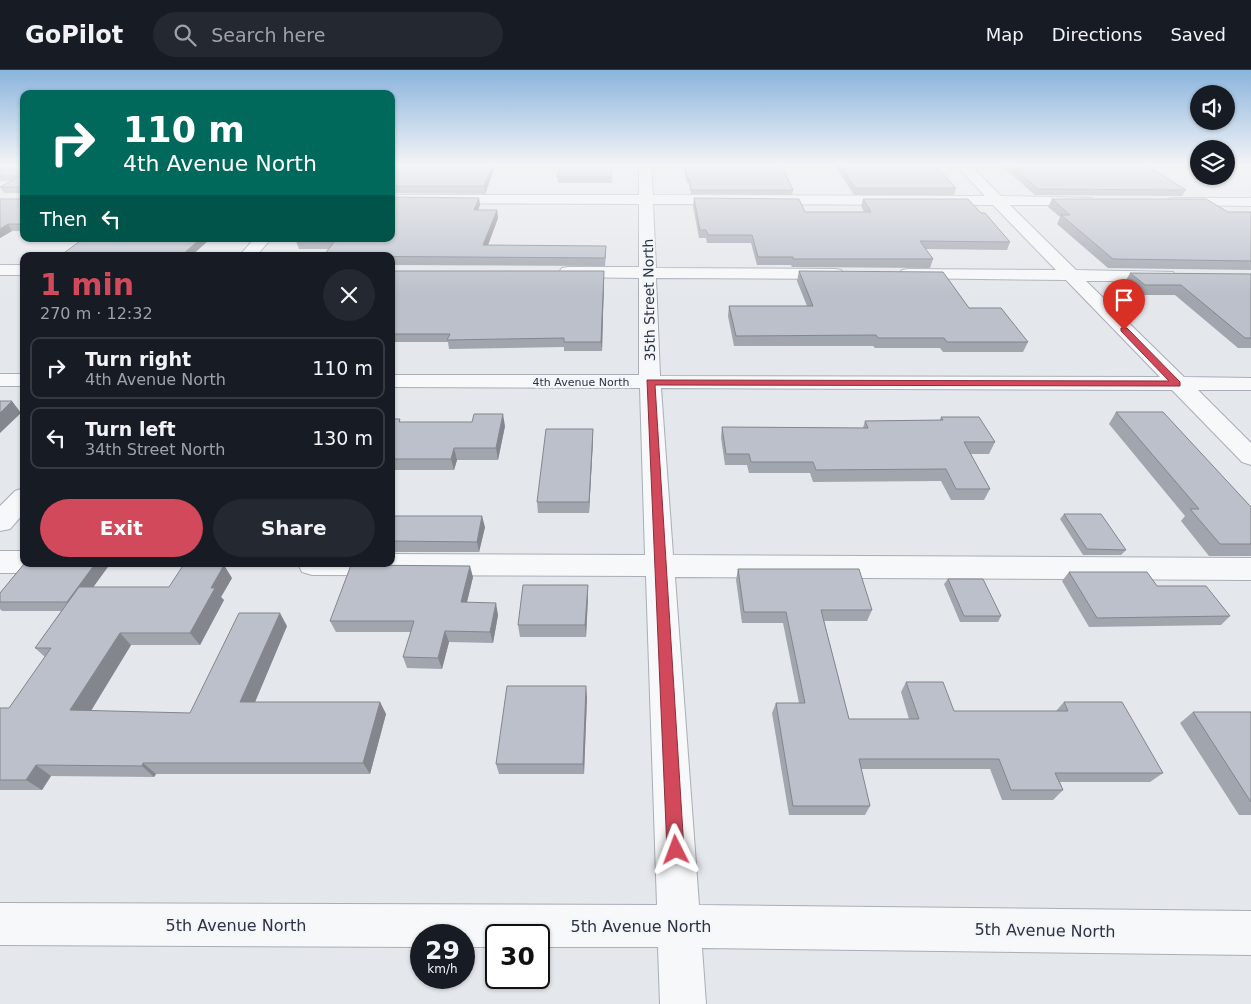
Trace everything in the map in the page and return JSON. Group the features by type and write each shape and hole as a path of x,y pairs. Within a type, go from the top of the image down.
{"street":[{"name":"35th Street North","path":"647,208 650,382 683,1004"},
{"path":"1003,208 1251,457"},
{"path":"251,252 260,242"},
{"path":"0,270 20,270"},
{"path":"549,272 854,274"},
{"path":"894,274 1184,276"},
{"path":"0,380 20,380"},
{"name":"4th Avenue North","path":"395,381 1251,384"},
{"path":"0,522 20,501"},
{"path":"0,562 20,562"},
{"path":"395,564 1251,569"},
{"name":"5th Avenue North","path":"0,924 680,926 1251,933"}],"building":[{"path":"0,208 20,208 20,224 8,224 0,229"},
{"path":"395,208 475,208 474,210 497,210 483,245 606,246 605,258 395,257 395,252 326,252 334,242 395,242"},
{"path":"696,208 803,208 805,212 871,212 868,208 976,208 981,213 985,213 1010,242 920,241 933,259 793,259 793,257 758,257 752,235 708,235 706,230 700,230"},
{"path":"1062,208 1221,208 1228,212 1251,212 1251,261 1113,259 1061,215 1070,215"},
{"path":"79,242 197,242 185,252 65,252"},
{"path":"395,271 604,271 601,342 564,342 564,338 447,340 450,334 395,334"},
{"path":"799,271 943,272 969,308 1001,308 1028,342 947,342 944,338 878,338 876,335 736,336 729,306 813,306"},
{"path":"1130,273 1251,274 1251,338 1245,338 1181,285 1145,285"},
{"path":"0,401 12,401 0,413"},
{"path":"1116,412 1163,412 1251,507 1251,544 1220,544 1190,509 1199,509"},
{"path":"474,414 503,414 496,448 454,448 451,459 395,459 395,419 400,419 399,422 472,422"},
{"path":"941,417 979,417 995,442 964,442 990,489 956,489 946,469 816,470 813,462 751,462 749,454 726,454 722,427 868,428 865,421 943,420"},
{"path":"546,429 593,429 589,502 537,502"},
{"path":"1064,514 1101,514 1126,550 1087,549"},
{"path":"395,516 482,516 477,542 395,541"},
{"path":"470,566 461,602 496,603 490,632 445,631 438,658 403,657 414,621 330,621 350,567"},
{"path":"22,567 93,567 67,602 0,602 0,593"},
{"path":"182,567 223,567 211,588 215,588 190,633 120,633 70,710 190,713 239,613 280,613 240,702 380,702 363,763 143,763 142,766 36,765 26,780 0,780 0,708 9,708 51,648 35,648 79,587 169,587"},
{"path":"738,569 859,569 872,610 821,610 849,719 919,719 906,682 943,682 954,711 1068,711 1064,702 1122,702 1163,773 1055,773 1063,790 1011,790 999,759 859,759 870,806 793,806 776,703 805,703 786,612 744,612"},
{"path":"1069,572 1147,572 1157,586 1206,586 1230,616 1097,618"},
{"path":"948,579 983,579 1001,616 964,616"},
{"path":"523,585 588,585 585,625 518,625"},
{"path":"507,686 586,686 583,764 496,764"},
{"path":"1193,712 1251,712 1251,802"}],"route":[{"path":"676,850 650,382 1177,384 1124,330"}]}
